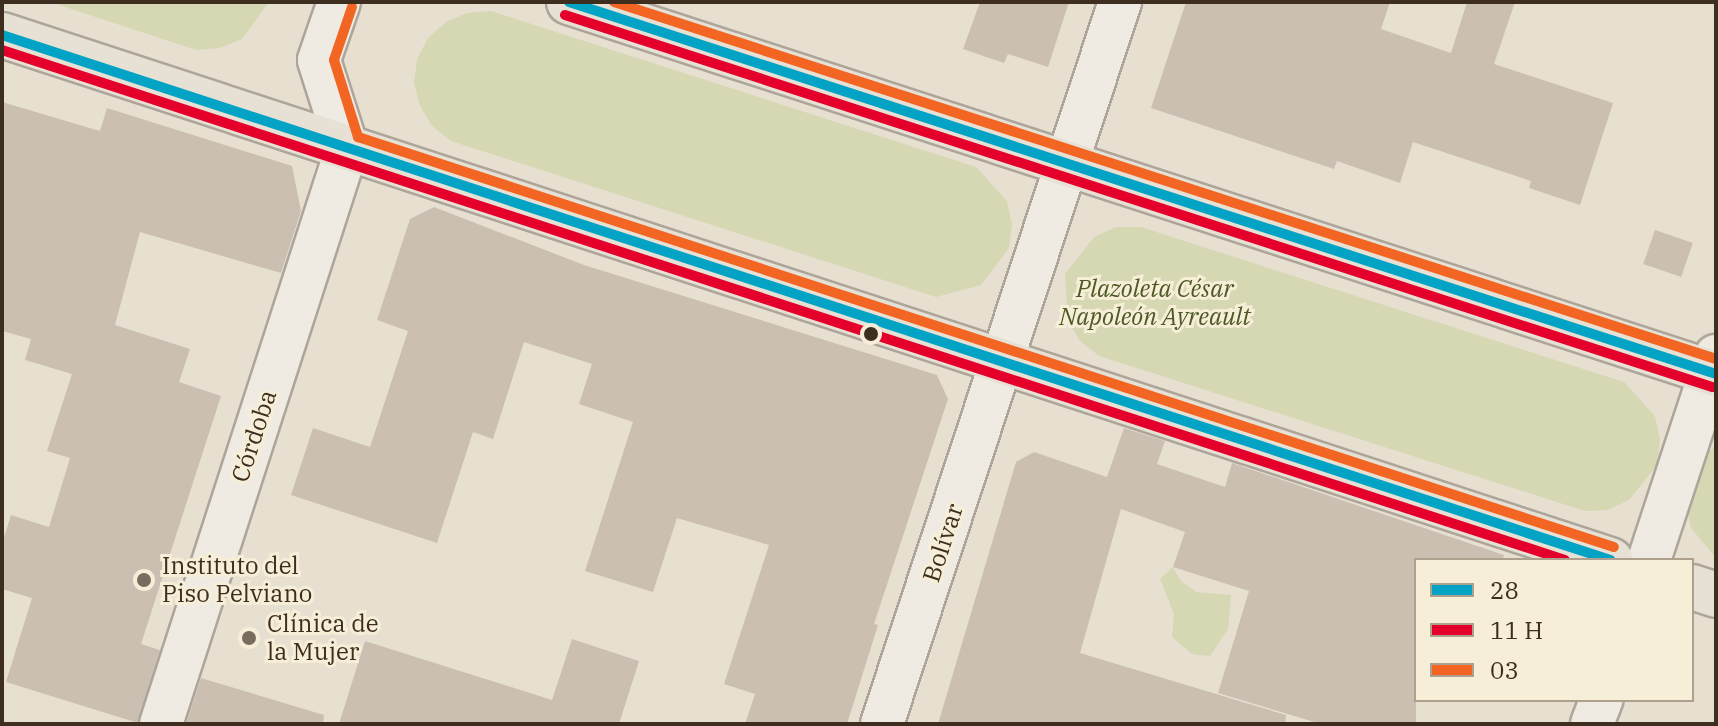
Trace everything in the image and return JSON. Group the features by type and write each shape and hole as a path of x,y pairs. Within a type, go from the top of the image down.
{"main road":[{"path":"569,2 1714,367"},
{"path":"2,35 1604,558"},
{"path":"1694,588 1716,595"}],"street":[{"path":"339,2 319,60 347,148"},
{"name":"Bolívar","path":"882,724 1120,2"},
{"name":"Córdoba","path":"161,724 347,148"},
{"path":"1650,558 1714,367"},
{"path":"1592,724 1600,702"}],"green space":[{"path":"50,2 269,2 242,39 220,48 196,50"},
{"path":"491,11 976,167 1007,201 1012,225 1009,248 981,285 936,297 451,141 432,126 420,106 414,83 417,59 428,38 446,22 467,13"},
{"name":"Plazoleta César Napoleón Ayreault","path":"1116,227 1141,227 1624,382 1655,416 1660,439 1657,465 1629,500 1608,510 1585,511 1099,356 1080,341 1068,321 1065,274 1094,237"},
{"path":"1716,445 1716,558 1691,528 1686,505 1700,460"},
{"path":"1173,567 1180,580 1196,592 1231,595 1228,629 1210,656 1192,654 1172,637 1174,614 1160,579"}],"building":[{"path":"980,2 1069,2 1048,67 1008,54 1004,63 963,49"},
{"path":"1186,2 1390,2 1381,29 1451,53 1467,2 1515,2 1494,64 1613,103 1580,205 1529,188 1531,181 1413,142 1400,183 1337,161 1334,169 1151,108"},
{"path":"2,102 100,131 107,108 292,166 301,211 281,273 140,232 115,325 190,349 179,382 221,396 141,644 160,650 138,723 6,682 32,598 2,589 2,544 11,515 49,527 70,458 47,451 72,374 25,360 31,339 2,331"},
{"path":"434,207 584,265 937,375 948,399 874,624 878,625 847,724 745,724 755,694 724,684 769,545 677,518 653,592 585,571 633,422 579,404 592,364 524,342 493,439 473,432 437,543 291,495 313,428 370,447 408,331 377,320 410,219"},
{"path":"1655,230 1693,243 1681,277 1643,264"},
{"path":"1124,428 1165,441 1157,464 1225,487 1232,463 1504,555 1503,558 1414,558 1416,724 1321,724 1218,693 1249,591 1173,567 1185,532 1121,509 1080,653 1286,715 1285,724 938,724 1016,462 1034,452 1107,477"},
{"path":"572,639 639,661 619,724 339,724 365,641 552,700"},
{"path":"201,678 324,715 323,724 186,724"}],"transit line":[{"name":"28","path":"569,2 1716,374"},
{"name":"03","path":"614,2 1716,359"},
{"name":"03","path":"352,7 334,60 358,137 1614,547"},
{"path":"565,15 1712,387"},
{"name":"28","path":"2,35 1604,558"},
{"path":"2,50 1559,558"}],"place":[{"name":"Instituto del Piso Pelviano","path":"144,580"},
{"name":"Clínica de la Mujer","path":"249,638"}]}
